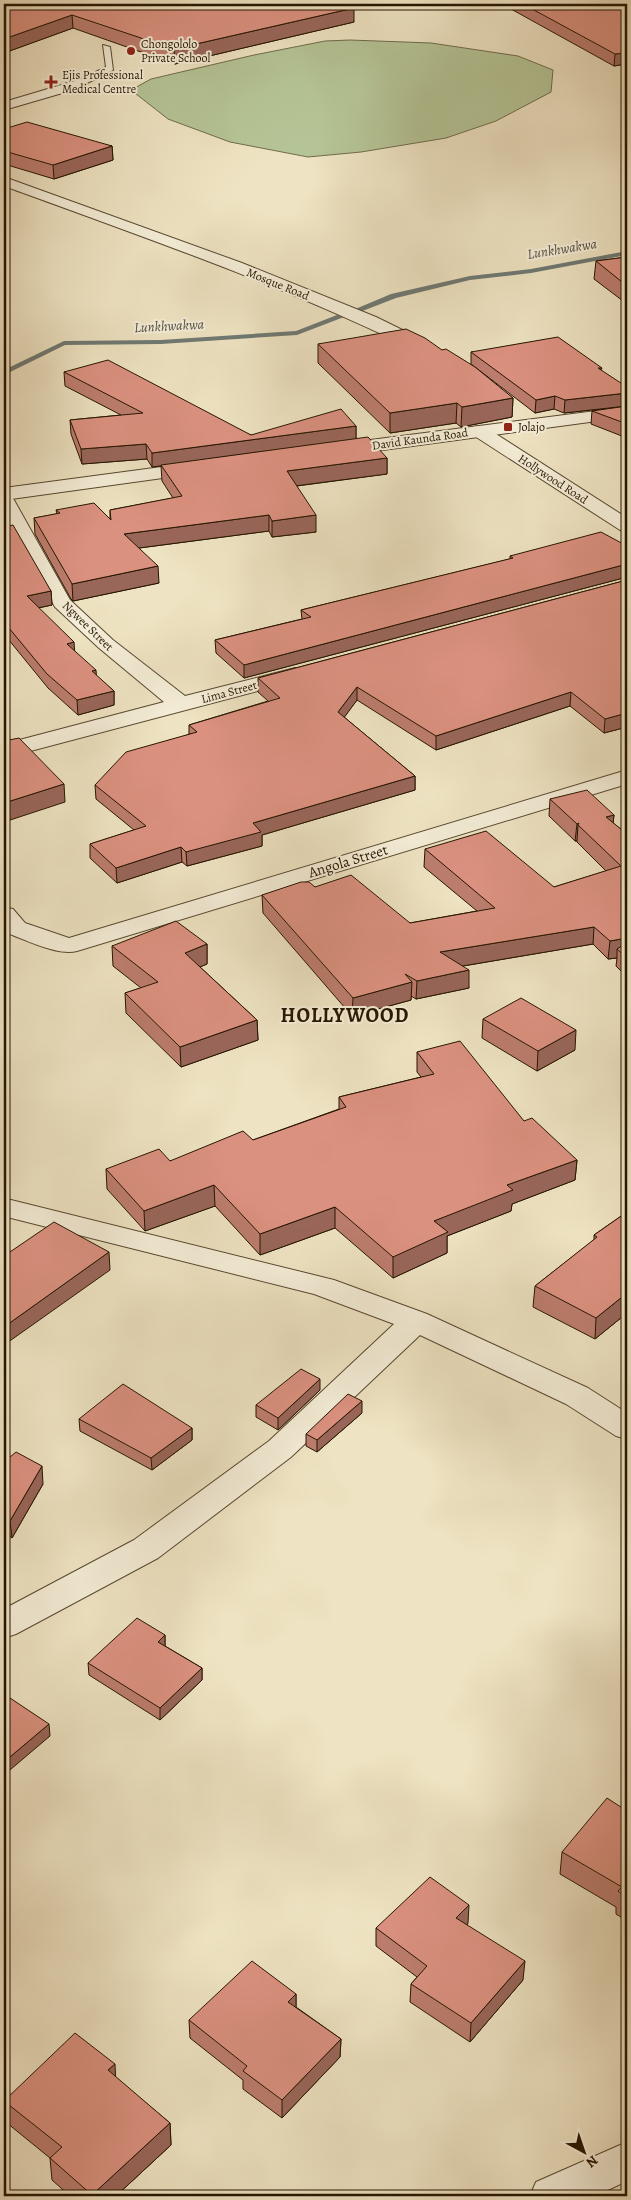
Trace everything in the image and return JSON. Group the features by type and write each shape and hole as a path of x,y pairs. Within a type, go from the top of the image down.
{"street":[{"path":"4,106 78,84"},
{"name":"Mosque Road","path":"4,181 236,266 370,321 439,355"},
{"path":"519,411 534,423"},
{"name":"David Kaunda Road","path":"321,452 627,412"},
{"name":"Hollywood Road","path":"479,431 627,526"},
{"path":"4,494 212,466"},
{"name":"Ngwee Street","path":"4,500 62,602 106,644 182,704"},
{"name":"Lima Street","path":"4,751 314,669"},
{"name":"Angola Street","path":"4,914 16,928 68,946 627,777"},
{"path":"4,1209 11,1209 323,1287 416,1321 577,1396 627,1428"},
{"path":"4,1625 146,1549 280,1449 416,1321"},
{"path":"552,2196 627,2161"}],"lane":[{"path":"78,84 110,68 106,47"}],"green space":[{"path":"325,41 431,43 518,56 553,70 551,92 496,121 446,138 361,152 308,157 230,142 168,119 131,90 151,79 254,55"}],"building":[{"path":"4,4 349,4 354,8 174,49 72,15 4,39"},
{"path":"523,4 627,4 627,53 615,54"},
{"path":"27,122 112,146 53,165 4,151 4,129"},
{"path":"627,257 627,286 596,261"},
{"path":"406,329 425,338 442,350 446,349 475,367 513,398 462,407 457,403 390,413 318,344"},
{"path":"558,337 602,368 598,368 627,387 627,393 565,400 555,396 536,400 471,352"},
{"path":"108,360 251,435 341,409 356,426 152,453 146,444 81,449 70,420 143,413 64,372"},
{"path":"627,406 627,424 592,411"},
{"path":"368,437 387,458 287,471 316,515 272,521 269,515 124,534 158,566 72,584 34,518 60,513 56,510 94,503 111,520 110,510 182,496 161,465"},
{"path":"13,525 51,591 27,596 74,642 67,644 96,670 92,671 114,691 77,700 47,674 4,622 4,527"},
{"path":"601,532 627,546 627,564 244,665 215,640 311,617 301,610 513,558 510,556"},
{"path":"627,580 627,713 605,719 571,692 436,736 357,687 338,712 415,776 253,823 261,832 186,852 181,847 116,868 90,844 146,826 95,785 126,752 197,732 189,725 280,698 258,678"},
{"path":"19,738 64,784 4,803 4,741"},
{"path":"587,790 614,815 606,817 627,834 627,938 610,941 594,927 440,952 469,970 417,981 405,974 412,982 353,998 262,895 301,882 309,882 315,887 351,875 410,923 495,908 425,849 486,831 554,887 621,866 578,825 579,823 577,824 550,799"},
{"path":"176,921 207,944 185,953 257,1020 180,1047 125,993 158,982 112,946"},
{"path":"627,943 627,958 617,949"},
{"path":"521,998 576,1030 538,1051 483,1019"},
{"path":"460,1041 524,1121 532,1118 577,1160 507,1185 513,1190 434,1221 448,1232 393,1257 335,1207 260,1234 214,1185 144,1211 106,1169 159,1149 170,1161 243,1131 253,1140 346,1107 339,1097 434,1074 417,1052"},
{"path":"627,1212 627,1293 596,1318 535,1286 597,1237 594,1235"},
{"path":"54,1222 109,1252 4,1327 4,1256"},
{"path":"301,1369 320,1379 278,1418 256,1405"},
{"path":"123,1384 192,1428 151,1458 79,1419"},
{"path":"348,1394 362,1401 317,1440 306,1434"},
{"path":"16,1452 42,1466 10,1521 4,1516 4,1462"},
{"path":"137,1618 165,1635 158,1642 202,1668 160,1708 88,1663"},
{"path":"4,1694 49,1724 4,1762"},
{"path":"607,1798 627,1811 627,1898 618,1891 622,1887 562,1852"},
{"path":"430,1877 469,1905 456,1918 525,1961 471,2023 411,1984 427,1966 376,1928"},
{"path":"252,1961 296,1994 288,2002 341,2039 282,2100 243,2071 247,2066 189,2020"},
{"path":"75,2033 115,2064 108,2070 170,2123 92,2195 50,2158 62,2147 4,2101"}],"waterway":[{"name":"Lunkhwakwa","path":"357,310 394,296 470,278 531,271 627,253"},
{"name":"Lunkhwakwa","path":"4,373 64,343 161,342 297,333 340,317"}],"place":[{"name":"Chongololo Private School","path":"131,51"},
{"name":"Ejis Professional Medical Centre","path":"51,82"},
{"name":"Jolajo","path":"508,427"}],"district":[{"name":"HOLLYWOOD","path":"345,1015"}]}
